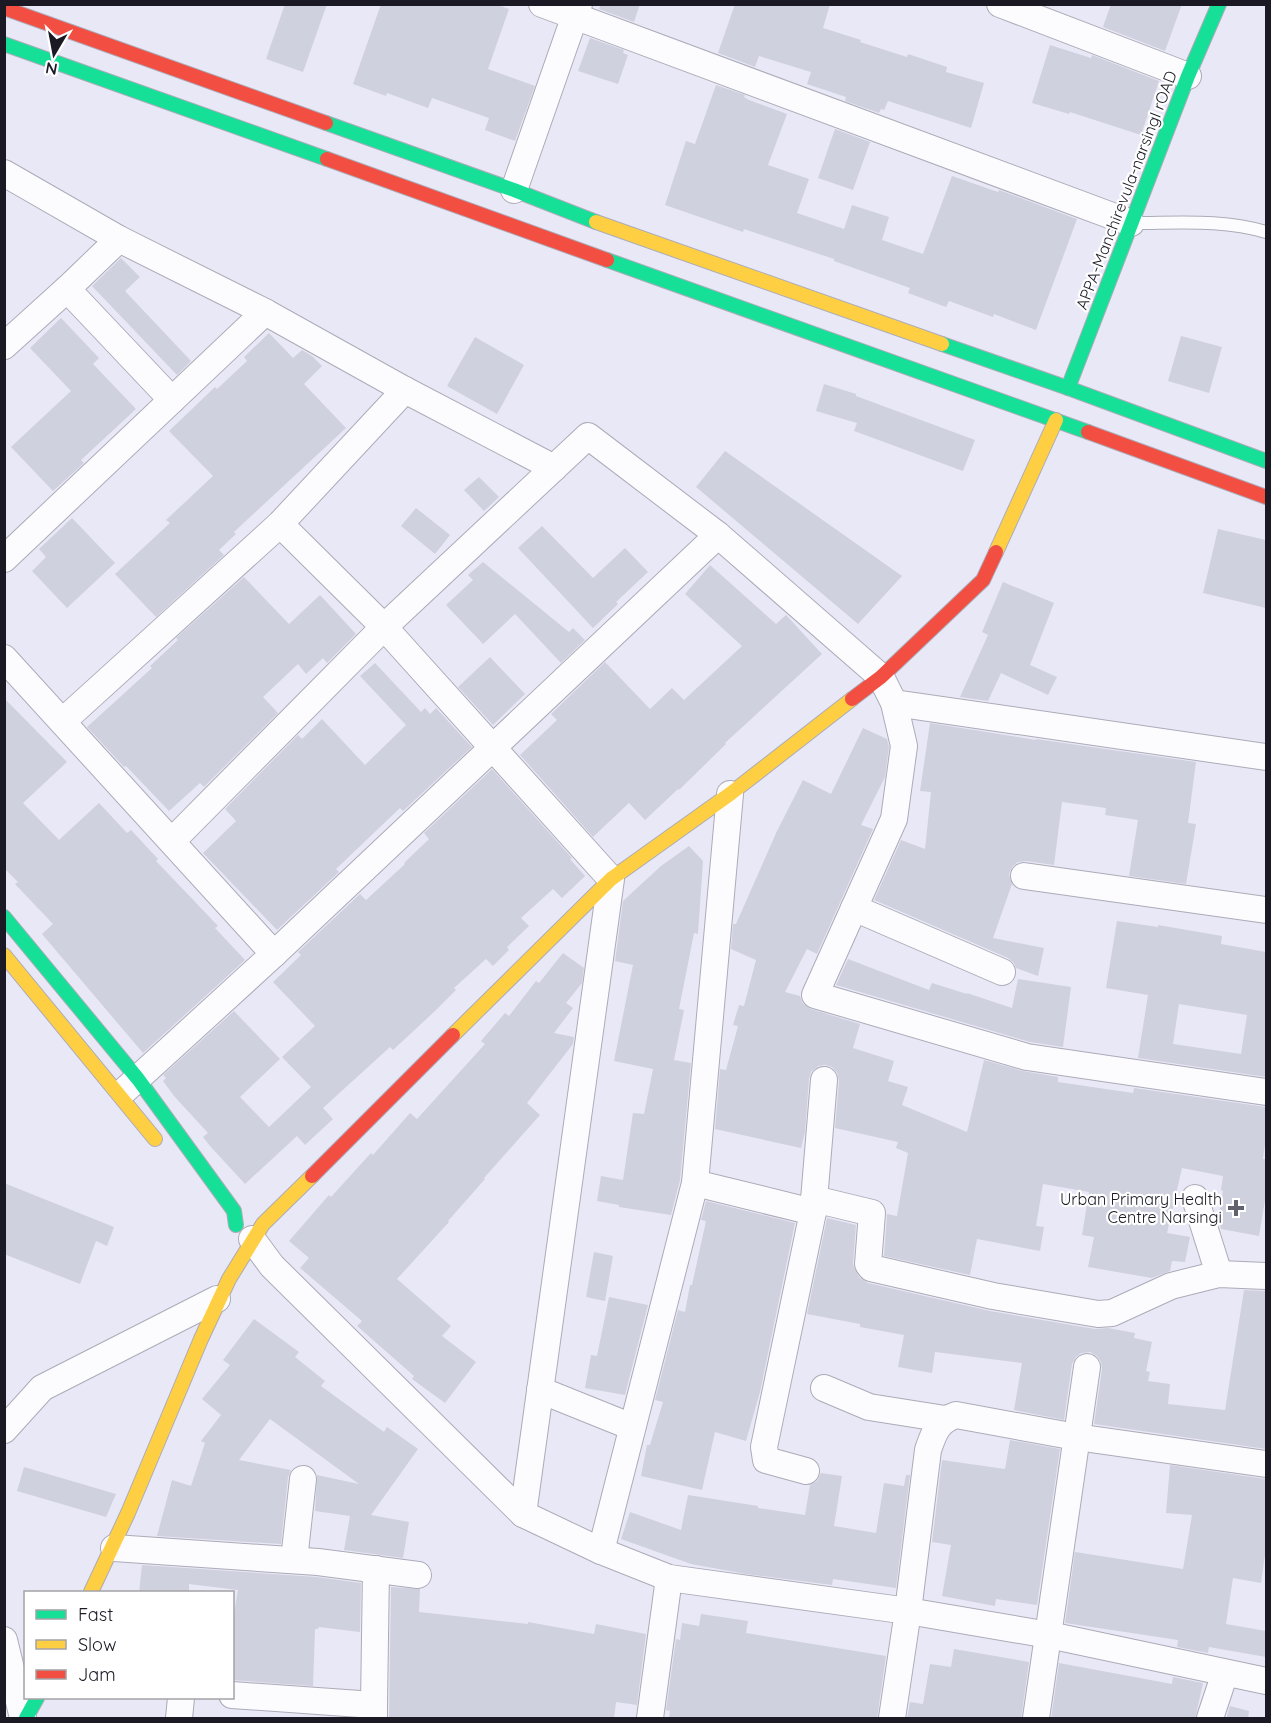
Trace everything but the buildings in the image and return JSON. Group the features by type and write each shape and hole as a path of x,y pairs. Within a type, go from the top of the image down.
{"street":[{"path":"542,4 577,11 1131,223"},
{"name":"APPA-Manchirevula-narsingI rOAD","path":"1068,388 1188,76 1219,4"},
{"path":"1015,7 1188,76"},
{"path":"4,8 514,190 592,221 1068,388 1266,461"},
{"path":"514,190 577,11"},
{"path":"4,44 1266,496"},
{"path":"4,173 119,238 265,312 405,390 554,468"},
{"path":"4,346 119,238"},
{"path":"67,289 172,400"},
{"path":"4,559 265,312"},
{"path":"63,721 280,524 405,390"},
{"path":"92,1591 114,1548 244,1232 263,1224 610,879 730,794 881,677 983,580 1056,420"},
{"path":"172,841 384,627 588,436 718,535 881,677 894,703 904,746 894,819 815,995 1027,1057 1266,1092"},
{"path":"280,524 384,627 610,879"},
{"path":"129,1087 274,954 718,535"},
{"path":"4,658 274,954"},
{"path":"894,703 1266,757"},
{"path":"601,1551 695,1183 730,794"},
{"path":"1024,876 1266,910"},
{"path":"523,1514 610,879"},
{"path":"854,908 1002,972"},
{"path":"4,917 129,1087 164,1150"},
{"path":"4,955 129,1087 234,1210 244,1232 272,1266 523,1514 601,1551 669,1578 908,1611 1048,1635 1266,1681"},
{"path":"806,1471 766,1460 764,1447 813,1206 824,1080"},
{"path":"695,1183 813,1206 872,1214 867,1264 871,1268 993,1296 1098,1314 1112,1312 1171,1286 1219,1274 1266,1276"},
{"path":"1194,1198 1219,1274"},
{"path":"220,1221 244,1232"},
{"path":"4,1430 42,1388 217,1299"},
{"path":"1035,1719 1087,1367"},
{"path":"824,1388 869,1407 945,1419"},
{"path":"540,1390 632,1427"},
{"path":"892,1719 928,1450 934,1433 945,1419 956,1414 1076,1437 1266,1464"},
{"path":"294,1560 303,1479"},
{"path":"114,1548 294,1560 418,1575"},
{"path":"234,1695 374,1712 376,1569"},
{"path":"650,1719 669,1578"},
{"path":"4,1640 25,1719"},
{"path":"1210,1719 1225,1673"},
{"path":"25,1719 36,1699"},
{"path":"179,1719 181,1699"}],"lane":[{"path":"1131,223 1204,223 1248,226 1266,232"}],"traffic: fast":[{"path":"1068,388 1188,76 1219,4"},
{"path":"4,44 327,159"},
{"path":"326,123 514,190 596,222"},
{"path":"607,260 1088,432"},
{"path":"942,344 1266,461"},
{"path":"4,917 138,1079 234,1211 236,1225"},
{"path":"26,1718 36,1699"}],"traffic: slow":[{"path":"596,222 942,344"},
{"path":"996,552 1056,420"},
{"path":"453,1035 611,879 730,794 852,699"},
{"path":"4,955 155,1139"},
{"path":"91,1591 128,1513 201,1339 229,1279 263,1224 312,1176"}],"traffic: jam":[{"path":"4,8 326,123"},
{"path":"327,159 607,260"},
{"path":"1088,432 1266,497"},
{"path":"852,699 881,677 983,580 996,552"},
{"path":"312,1176 453,1035"}],"place":[{"name":"Urban Primary Health Centre Narsingi","path":"1236,1208"}]}
